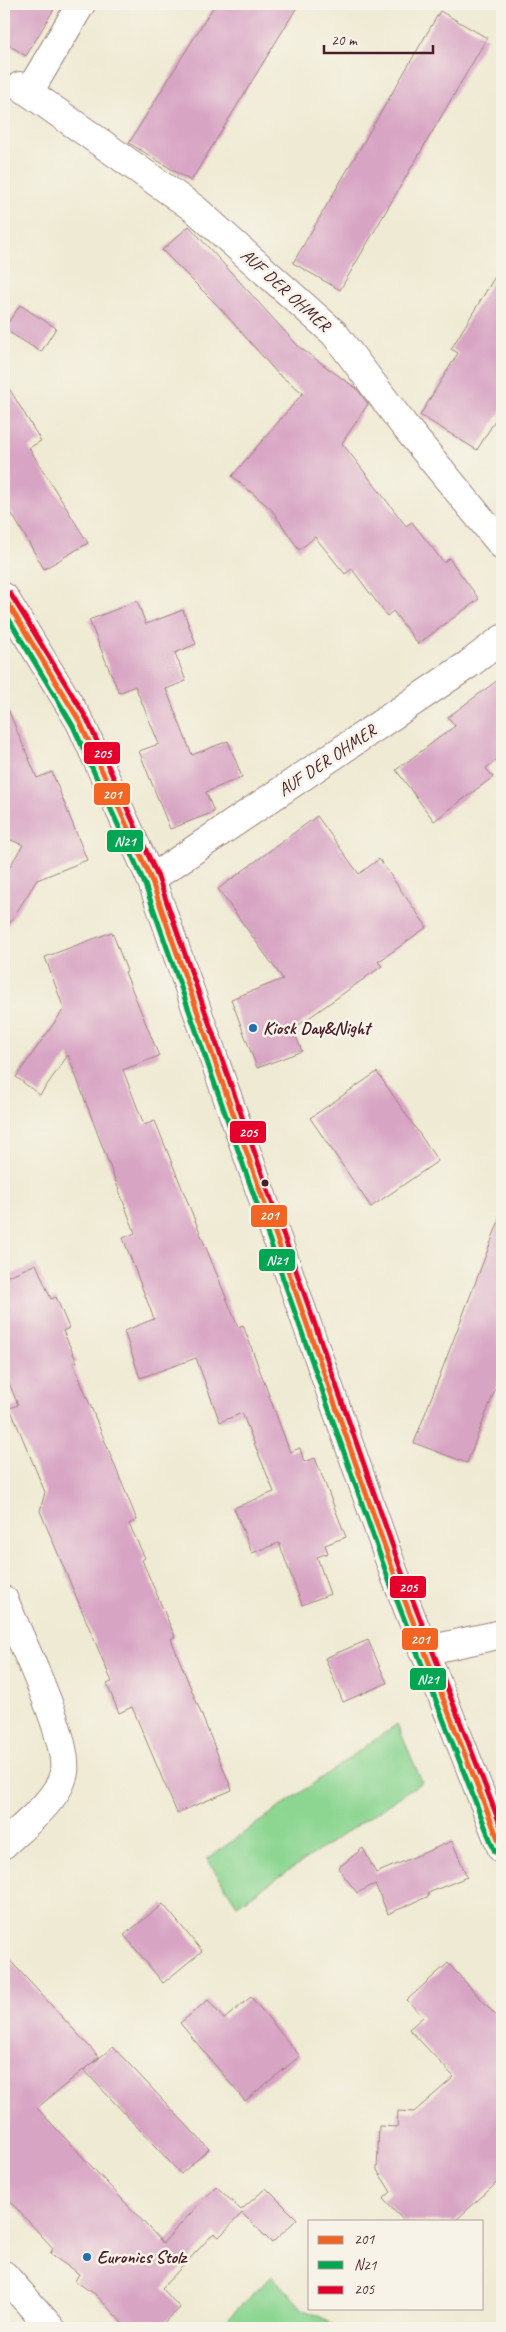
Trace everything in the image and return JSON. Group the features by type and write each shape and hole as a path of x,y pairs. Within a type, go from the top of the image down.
{"street":[{"name":"AUF DER OHMER","path":"81,4 25,89 195,209 334,333 402,424 502,545"},
{"path":"4,597 80,722 151,879 394,1573 423,1651 501,1844"},
{"name":"AUF DER OHMER","path":"151,879 469,664 502,638"},
{"path":"4,1600 61,1740 64,1772 56,1790 45,1804 4,1844"},
{"path":"423,1651 502,1634"},
{"path":"4,2275 51,2328"}],"green space":[{"path":"397,1724 422,1782 237,1905 207,1859"},
{"path":"272,2276 303,2309 329,2321 336,2328 217,2328"}],"building":[{"path":"4,4 57,4 26,56 4,42"},
{"path":"215,4 299,4 191,181 129,143"},
{"path":"440,11 487,38 340,290 293,263"},
{"path":"189,226 299,347 357,389 368,404 342,443 406,526 412,522 444,563 449,558 479,599 418,644 393,611 387,616 352,569 345,574 315,537 299,550 271,509 232,476 303,393 278,374 220,308 162,250"},
{"path":"502,265 502,409 477,450 420,415 458,353 451,349"},
{"path":"20,305 56,328 41,352 4,329"},
{"path":"4,380 41,441 29,448 88,543 44,569 4,500"},
{"path":"137,601 146,624 183,610 196,644 175,653 186,681 166,689 192,755 228,741 242,777 206,792 214,812 170,829 139,751 159,744 135,686 119,693 89,620"},
{"path":"502,677 502,756 486,768 493,777 434,821 396,770 455,726 448,717"},
{"path":"4,700 37,778 52,772 87,860 37,880 4,932 4,876 23,845 4,837"},
{"path":"317,816 359,874 379,859 427,927 378,962 382,966 293,1029 302,1051 257,1068 231,999 283,979 218,889"},
{"path":"112,932 127,971 125,972 159,1056 123,1070 144,1125 155,1121 238,1327 243,1325 290,1452 300,1448 304,1462 315,1458 346,1537 325,1545 328,1553 317,1557 330,1594 302,1605 279,1543 252,1553 234,1508 274,1492 242,1413 220,1422 196,1358 140,1378 124,1331 154,1319 123,1238 135,1233 68,1055 40,1095 16,1077 64,1009 45,957"},
{"path":"377,1072 438,1161 371,1207 310,1118"},
{"path":"500,1218 502,1218 502,1372 467,1463 414,1443"},
{"path":"36,1264 51,1299 56,1297 69,1328 63,1331 77,1362 73,1363 137,1520 129,1524 145,1558 142,1560 175,1637 171,1639 232,1790 177,1813 132,1707 119,1713 107,1684 112,1682 40,1511 45,1492 10,1408 18,1405 4,1371 4,1278"},
{"path":"368,1640 387,1683 343,1702 325,1658"},
{"path":"452,1841 467,1877 428,1893 429,1896 388,1914 375,1884 357,1893 338,1868 363,1848 376,1873"},
{"path":"163,1904 202,1951 163,1983 124,1935"},
{"path":"4,1954 99,2057 37,2108 163,2243 216,2186 241,2210 266,2188 297,2219 272,2243 242,2213 219,2237 214,2233 162,2288 180,2308 158,2328 127,2328 96,2295 75,2281 79,2274 50,2254 53,2248 4,2195"},
{"path":"448,1963 502,2022 502,2178 456,2220 403,2220 383,2199 391,2192 377,2170 379,2126 397,2127 398,2111 414,2112 454,2077 409,2029 423,2017 407,2000"},
{"path":"251,1997 300,2056 245,2101 180,2023 208,2000 224,2019"},
{"path":"113,2047 209,2149 181,2174 84,2070"}],"transit line":[{"name":"205","path":"10,593 87,719 158,877 401,1570 502,1829"},
{"name":"201","path":"4,597 80,722 151,879 394,1573 502,1849"},
{"name":"N21","path":"4,611 73,726 144,882 387,1575 495,1852"}],"place":[{"name":"Kiosk Day&Night","path":"253,1028"},
{"name":"Euronics Stolz","path":"87,2257"}]}
